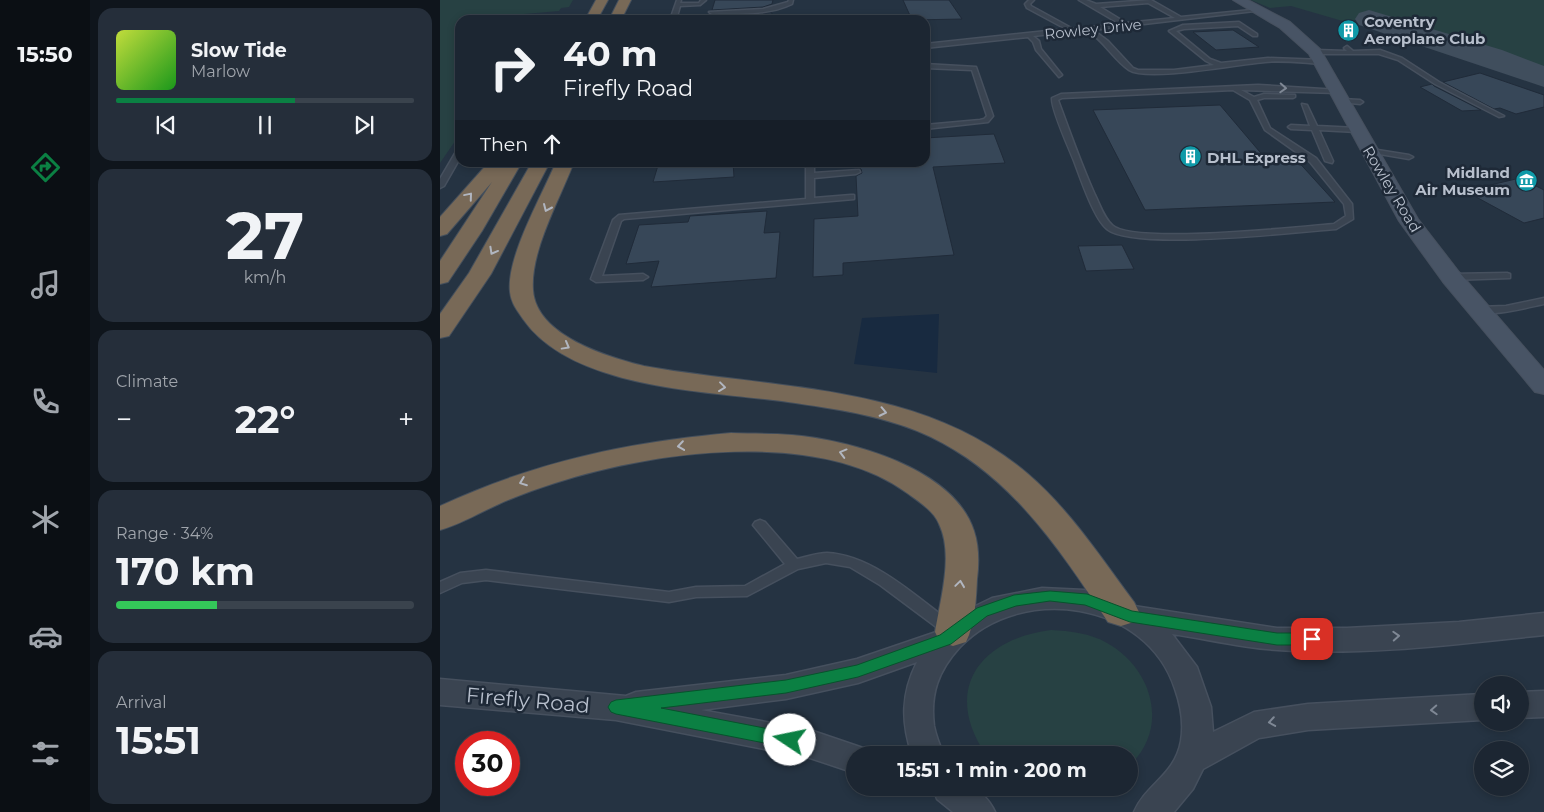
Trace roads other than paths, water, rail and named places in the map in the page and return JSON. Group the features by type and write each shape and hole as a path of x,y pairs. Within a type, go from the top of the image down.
{"highway":[{"path":"594,15 602,0"},
{"path":"618,15 625,0"},
{"path":"440,230 495,167"},
{"path":"440,277 472,231 509,167"},
{"path":"440,331 480,274 538,167"},
{"path":"563,167 523,266 520,290 533,321 551,337 584,356 632,372 690,383 836,402 893,414 939,429 994,462 1032,495 1126,614"},
{"path":"440,519 469,503 536,477 620,455 689,445 754,443 816,447 841,452 882,465 920,484 954,520 961,548 962,569 949,636"}],"street":[{"name":"Rowley Road","path":"1239,0 1261,10 1300,36 1319,57 1345,98 1357,130 1409,221 1451,277 1544,386"},
{"path":"925,746 919,727 919,695 928,665 949,636 982,612 1014,600 1059,597 1087,600 1126,614 1277,639 1366,638 1460,633 1544,624"},
{"path":"1126,614 1158,636 1180,662 1194,692 1199,725 1193,759 1173,801 1151,812"},
{"name":"Firefly Road","path":"616,707 786,687 858,671 949,636"},
{"name":"Firefly Road","path":"440,692 616,707 810,744 846,756"},
{"path":"1529,705 1544,704"},
{"path":"1193,759 1254,725 1308,717 1474,707"},
{"path":"958,796 978,812"}],"lane":[{"path":"674,15 678,2 698,4 704,0"},
{"path":"712,12 772,9 784,7 790,4 791,0"},
{"path":"1032,0 1027,4 1029,7 1073,31"},
{"path":"1080,0 1095,6 1126,25"},
{"path":"1095,6 1148,0 1182,19"},
{"name":"Rowley Drive","path":"930,46 1261,10"},
{"path":"1220,65 1208,60 1172,31 1182,27 1239,24 1255,34"},
{"path":"1088,30 1099,35 1133,70 1202,70 1220,65 1268,60 1380,52 1400,59 1437,83 1501,116"},
{"path":"1030,36 1036,41 1038,49 1059,75"},
{"path":"1346,48 1352,53"},
{"path":"930,66 974,68 990,116 986,121 930,127"},
{"path":"1234,88 1253,99 1267,129 1313,160 1348,204 1350,218 1336,226 1226,235 1137,236 1120,234 1108,228 1097,208 1054,99 1061,96 1234,88 1258,87 1345,98"},
{"path":"1253,99 1264,96 1345,98"},
{"path":"1304,105 1328,161"},
{"path":"1291,127 1357,130"},
{"path":"1368,150 1409,157"},
{"path":"440,186 455,160"},
{"path":"810,167 810,200"},
{"path":"810,176 856,172"},
{"path":"643,277 596,280 619,219 773,202 850,197"},
{"path":"1451,277 1507,276"},
{"path":"1478,310 1506,309 1544,300"},
{"path":"760,525 794,565"},
{"path":"440,588 460,578 486,575 669,597 696,592 747,591 794,565 826,558 853,563 885,580 949,636"}],"water":[{"path":"939,314 937,373 854,364 862,318"}],"place":[{"name":"Coventry Aeroplane Club","path":"1348,30"},
{"name":"DHL Express","path":"1191,157"},
{"name":"Midland Air Museum","path":"1526,181"}]}
